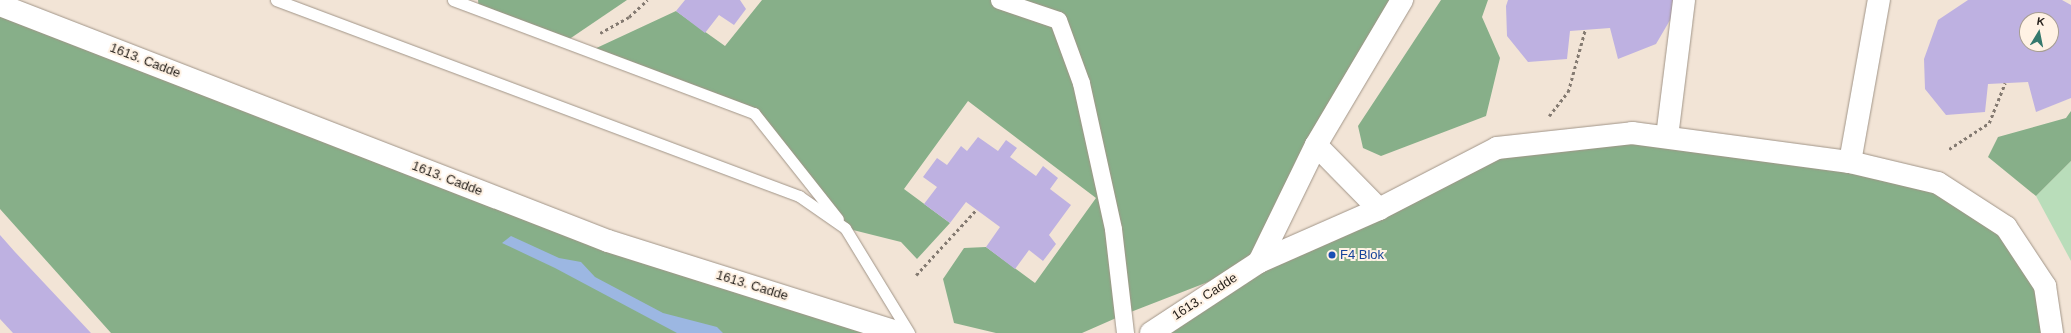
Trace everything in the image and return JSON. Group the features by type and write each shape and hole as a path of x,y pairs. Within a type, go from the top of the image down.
{"street":[{"path":"999,0 1058,20 1081,83 1114,228 1125,333"},
{"path":"1259,262 1316,145 1402,0"},
{"path":"1667,137 1684,0"},
{"path":"1850,162 1879,0"},
{"name":"1613. Cadde","path":"0,5 608,241 900,333"},
{"name":"1613. Cadde","path":"1151,333 1259,262 1379,209 1497,148 1632,133 1850,162 1938,183 2006,227 2045,286 2052,333"},
{"path":"1316,145 1379,209"}],"lane":[{"path":"276,0 799,196 845,228"},
{"path":"453,0 754,112 845,228 909,333"}],"path":[{"path":"574,46 629,17 647,0"},
{"path":"1526,145 1568,92 1585,30"},
{"path":"1949,149 1989,123 2005,83"},
{"path":"916,275 976,210"}],"green space":[{"path":"478,0 627,0 565,42 479,10"},
{"path":"762,0 1403,0 1260,261 1497,148 1632,133 1938,183 2006,227 2045,286 2052,333 1151,333 1257,263 1123,315 1082,333 996,333 954,323 943,279 964,248 986,247 1035,283 1096,198 968,101 904,189 950,223 917,259 901,242 845,228 754,113 590,51 676,11 725,46"},
{"path":"1441,0 1488,0 1482,17 1500,58 1486,116 1381,156 1363,148 1358,126"},
{"path":"0,10 608,241 900,333 111,333 0,209"},
{"path":"2071,111 2071,161 2036,196 1988,157 1998,137 2066,118"},
{"path":"2071,161 2071,261 2036,196"}],"water":[{"path":"511,236 559,258 581,262 595,277 663,313 717,327 723,333 677,333 555,268 502,243"}],"building":[{"path":"685,0 740,0 746,9 734,25 719,15 705,33 676,11"},
{"path":"1508,0 1675,0 1673,15 1656,44 1618,59 1610,28 1570,31 1567,59 1528,62 1507,36 1506,6"},
{"path":"1968,0 2062,0 2071,5 2071,98 2036,112 2028,82 1988,84 1985,112 1946,115 1925,89 1924,59 1938,20"},
{"path":"978,137 998,151 1006,140 1017,148 1010,157 1036,176 1043,166 1058,178 1050,189 1071,205 1049,235 1056,244 1043,261 1029,250 1015,269 986,247 1000,227 966,202 950,223 924,204 937,187 923,177 937,158 947,165 961,146 967,151"},
{"path":"0,235 91,333 13,333 0,319"}],"place":[{"name":"F4 Blok","path":"1332,255"}]}
